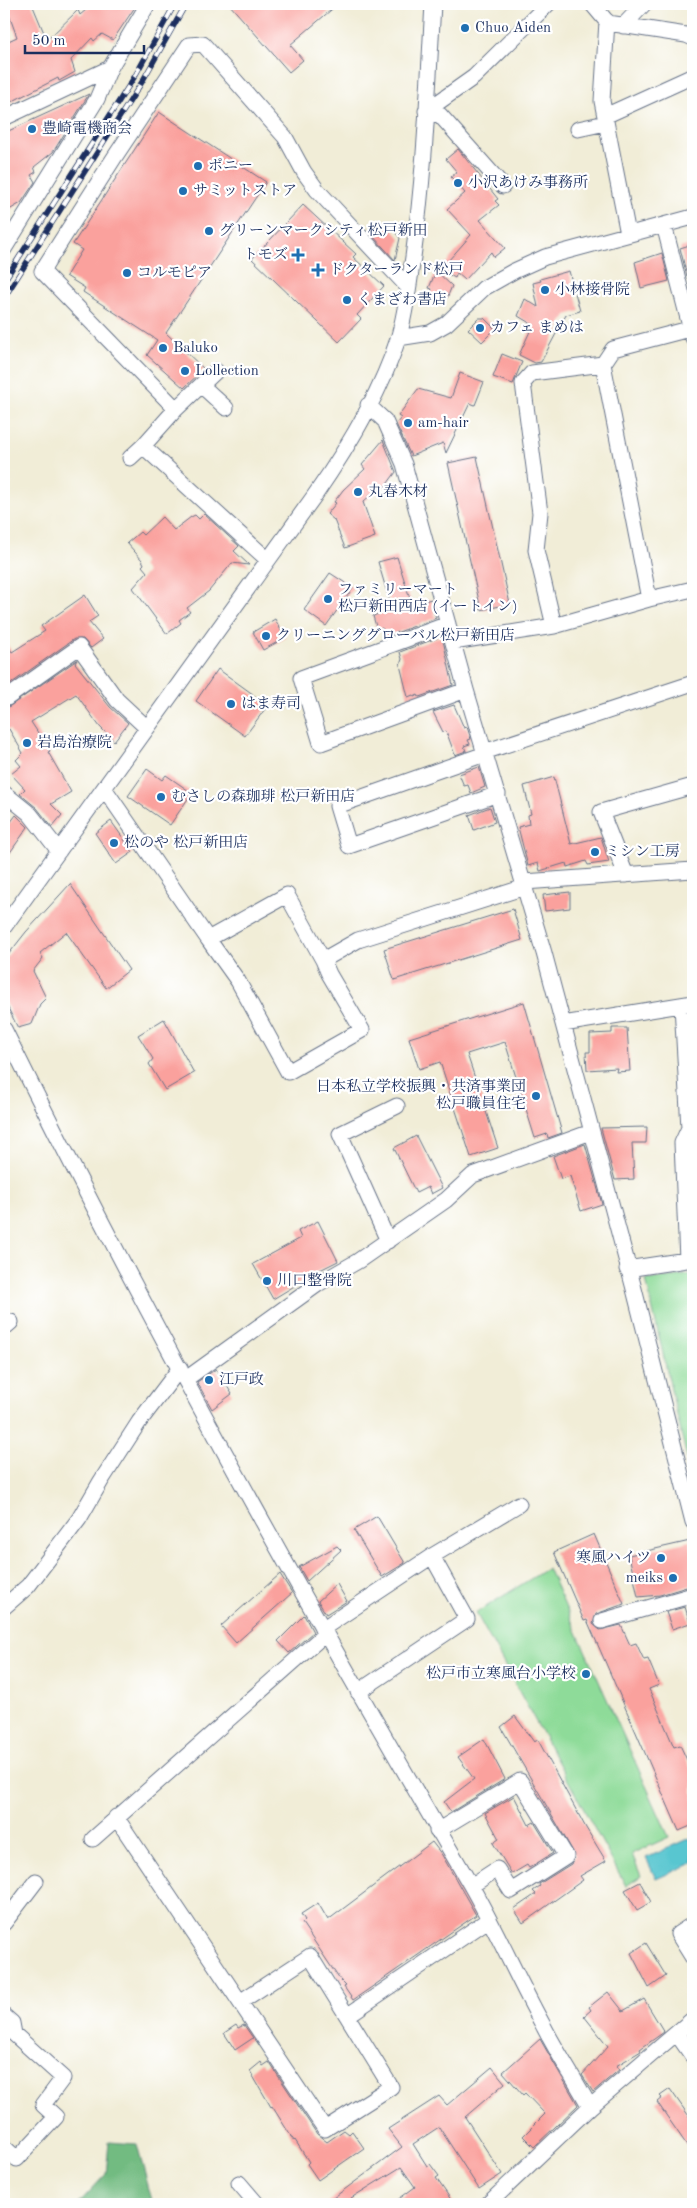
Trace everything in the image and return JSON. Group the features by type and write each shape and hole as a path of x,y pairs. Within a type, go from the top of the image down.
{"street":[{"path":"4,249 97,99 110,68 148,4"},
{"path":"4,927 336,465 368,405 398,338 408,287 420,210 433,4"},
{"path":"426,111 474,77 548,4"},
{"path":"592,4 607,21 623,26 686,35 693,38"},
{"path":"623,26 644,4"},
{"path":"607,21 602,101 628,234"},
{"path":"176,409 42,271 189,45 203,44 285,137 304,172 317,190 408,287"},
{"path":"4,118 110,68"},
{"path":"578,129 606,120 693,76"},
{"path":"426,111 440,115 503,186"},
{"path":"398,338 430,333 446,324 484,288 514,270 545,257 693,217"},
{"path":"649,599 603,364 613,349 693,331 664,225"},
{"path":"554,626 536,550 540,513 523,383 532,374 603,364"},
{"path":"130,458 216,370"},
{"path":"201,385 226,408"},
{"path":"368,405 385,421 404,464 466,690 525,885 563,1024 636,1294 693,1522"},
{"path":"143,446 268,560"},
{"path":"454,642 554,626 649,599 693,589"},
{"path":"448,624 302,678 322,743 466,690"},
{"path":"4,693 7,698 79,647 117,700 147,728"},
{"path":"498,794 348,846 337,806 485,753 693,683"},
{"path":"626,875 601,812 693,786"},
{"path":"104,788 208,939 238,981 288,1072 362,1030 286,895 208,939"},
{"path":"4,793 30,814 59,851"},
{"path":"324,960 358,940 525,885 693,870"},
{"path":"563,1024 688,1004 691,1128 682,1144 690,1259 628,1269"},
{"path":"4,1029 72,1166 138,1292 358,1692 437,1831 471,1886 544,2028 590,2107"},
{"path":"388,1241 340,1134 397,1106"},
{"path":"4,1607 28,1586 80,1519 101,1481 139,1422 183,1373 318,1284 388,1241 446,1200 473,1175 592,1132"},
{"path":"93,1839 324,1631 432,1556 519,1504"},
{"path":"358,1692 466,1619 432,1556"},
{"path":"602,1622 693,1595"},
{"path":"437,1831 520,1781 566,1856 511,1891 497,1869 471,1886"},
{"path":"116,1817 240,2002 326,2129 391,2087 310,1956 240,2002"},
{"path":"4,1923 36,1882"},
{"path":"347,2016 488,1920"},
{"path":"693,1924 678,1934 693,1958"},
{"path":"4,2016 12,2023 14,2034 63,2078 43,2105 56,2117 17,2159 4,2147"},
{"path":"496,2201 590,2107 693,2020"},
{"path":"677,2034 693,2057"},
{"path":"239,2182 257,2204"}],"green space":[{"path":"693,1274 693,1485 646,1280"},
{"path":"548,1568 669,1837 632,1854 641,1876 626,1886 476,1613"},
{"path":"109,2142 137,2144 153,2204 78,2204 106,2174"}],"water":[{"path":"693,1837 693,1863 656,1879 646,1858"}],"building":[{"path":"5,4 32,4 47,40 78,10 80,15 93,4 137,4 113,40 102,34 94,41 92,38 71,60 75,72 59,81 58,78 11,102 4,82 4,43 17,37"},
{"path":"229,4 338,4 290,45 303,60 289,72"},
{"path":"89,94 53,152 34,167 36,172 31,175 35,182 21,203 4,213 4,133"},
{"path":"159,112 266,182 166,333 204,369 184,388 147,355 157,340 83,292 85,288 66,276 82,250 73,244"},
{"path":"458,149 498,199 495,201 499,205 480,220 505,248 494,257 491,252 465,280 457,273 455,278 440,270 471,235 447,209 465,193 451,177 457,172 446,159"},
{"path":"303,205 356,254 353,257 384,286 357,315 361,319 339,342 252,259"},
{"path":"385,220 400,238 395,260 371,234"},
{"path":"693,244 693,271 690,272 691,275 687,276 680,248"},
{"path":"662,253 669,281 641,288 635,262"},
{"path":"436,271 452,286 447,298 443,296 441,302 428,297 432,289 429,288"},
{"path":"569,271 580,311 566,315 541,362 535,363 519,355 533,325 518,316 525,299 538,307 533,283 541,281 540,279"},
{"path":"479,318 484,318 495,329 482,342 468,329"},
{"path":"502,354 522,362 513,384 493,377"},
{"path":"460,373 484,382 475,405 470,403 446,453 443,443 411,456 396,424 401,418 398,416 418,389 451,398"},
{"path":"383,440 396,472 385,487 382,485 363,502 375,537 345,548 334,520 327,514 343,490 365,469 362,465"},
{"path":"477,457 510,604 481,610 448,463"},
{"path":"204,514 239,546 234,551 249,565 232,563 209,591 187,608 190,612 179,620 181,623 167,634 133,588 147,572 142,566 144,564 142,560 127,543 140,532 143,535 162,517 174,530 191,517 195,515 199,519"},
{"path":"397,557 412,605 431,599 436,618 385,637 382,628 377,630 373,616 392,609 378,562"},
{"path":"330,573 353,588 326,626 304,610"},
{"path":"85,595 98,616 89,622 103,639 91,648 83,639 74,639 9,685 4,677 4,640 12,652 45,631 41,626"},
{"path":"275,619 285,638 263,650 253,632"},
{"path":"442,636 453,685 419,697 418,695 414,697 413,695 408,697 400,665 402,659 400,652"},
{"path":"77,660 75,663 110,707 128,723 114,741 100,727 76,694 31,722 50,751 48,752 71,792 51,804 62,815 52,827 37,808 20,794 25,789 11,774 21,766 16,760 23,753 9,729 4,733 4,710"},
{"path":"218,669 268,705 245,736 196,701"},
{"path":"454,705 464,728 467,727 471,739 468,740 470,744 464,746 466,751 455,755 446,731 443,732 433,712"},
{"path":"479,767 485,787 471,793 468,785 464,786 459,774"},
{"path":"147,769 162,780 166,775 192,793 170,825 128,796"},
{"path":"554,777 571,844 601,837 609,862 588,865 586,861 567,867 566,863 540,871 538,863 528,866 518,827 529,824 528,815 531,814 524,786"},
{"path":"490,807 495,822 474,830 469,815"},
{"path":"16,815 28,827 4,861 4,819 10,823"},
{"path":"111,821 133,852 116,864 95,833"},
{"path":"70,884 129,970 106,988 66,932 40,953 43,958 33,971 46,998 40,1004 32,1024 18,1028 4,1000 4,960 26,932"},
{"path":"570,892 570,908 545,911 543,895"},
{"path":"513,909 522,940 394,980 384,949"},
{"path":"524,1002 562,1133 548,1138 547,1134 535,1138 505,1042 467,1054 498,1148 471,1157 440,1062 419,1069 409,1038"},
{"path":"164,1019 194,1073 165,1090 149,1064 153,1059 138,1035"},
{"path":"612,1028 627,1028 630,1071 616,1072 617,1068 587,1070 586,1052 590,1052 590,1034 612,1033"},
{"path":"647,1127 646,1143 632,1143 634,1179 615,1180 601,1128"},
{"path":"416,1136 442,1188 431,1194 428,1187 416,1193 394,1148"},
{"path":"585,1144 602,1204 581,1211 570,1176 561,1179 553,1156"},
{"path":"318,1221 338,1261 306,1277 306,1279 273,1299 253,1264 301,1238 298,1231"},
{"path":"216,1369 232,1394 212,1409 197,1382"},
{"path":"377,1516 405,1563 382,1577 354,1530"},
{"path":"594,1534 624,1604 596,1614 593,1624 600,1630 621,1625 630,1645 636,1643 644,1660 648,1659 659,1685 649,1689 674,1747 680,1745 693,1773 693,1825 679,1831 587,1620 584,1621 554,1552"},
{"path":"690,1541 693,1557 693,1585 660,1595 638,1597 629,1555"},
{"path":"337,1546 341,1550 307,1581 299,1567"},
{"path":"280,1574 292,1593 236,1643 221,1626"},
{"path":"337,1584 347,1601 326,1614 318,1601"},
{"path":"685,1607 690,1623 672,1629 666,1612"},
{"path":"304,1615 313,1632 289,1653 278,1641"},
{"path":"515,1716 534,1742 538,1740 606,1861 580,1876 583,1880 523,1923 514,1909 536,1894 533,1891 540,1886 539,1884 571,1864 575,1855 501,1727"},
{"path":"484,1739 505,1779 451,1812 444,1802 474,1779 458,1757"},
{"path":"514,1796 529,1825 534,1822 553,1853 529,1868 527,1865 512,1874 493,1843 499,1839 485,1813"},
{"path":"432,1842 442,1855 476,1915 353,2000 344,1987 346,1986 302,1923 305,1920 301,1914 318,1903 328,1920"},
{"path":"640,1882 651,1902 637,1910 625,1890"},
{"path":"646,1943 666,1976 649,1988 631,1953"},
{"path":"608,1992 623,2011 644,1999 664,2032 640,2049 641,2051 616,2066 620,2069 593,2092 582,2075 608,2046 584,2016 591,2010 589,2007"},
{"path":"236,2025 238,2028 244,2025 253,2038 235,2050 224,2033"},
{"path":"540,2039 578,2105 534,2147 523,2136 545,2114 525,2093 523,2095 503,2072"},
{"path":"261,2062 263,2066 269,2062 317,2134 327,2142 344,2130 349,2134 352,2131 364,2148 318,2180 307,2164 309,2162 271,2107 250,2071"},
{"path":"492,2067 505,2083 465,2117 502,2174 479,2189 439,2127 413,2144 427,2166 430,2164 439,2176 436,2178 454,2204 392,2204 415,2187 401,2167 351,2198 355,2204 325,2204 402,2147 388,2129 439,2096 447,2105"},
{"path":"670,2089 693,2122 693,2154 657,2102 662,2098 660,2096"}],"railway":[{"path":"4,281 135,76 175,4"},
{"path":"4,298 142,82 186,4"}],"place":[{"name":"Chuo Aiden","path":"465,28"},
{"name":"豊崎電機商会","path":"32,129"},
{"name":"ポニー","path":"198,166"},
{"name":"小沢あけみ事務所","path":"458,183"},
{"name":"サミットストア","path":"183,191"},
{"name":"グリーンマークシティ松戸新田","path":"209,231"},
{"name":"トモズ","path":"298,255"},
{"name":"ドクターランド松戸","path":"318,270"},
{"name":"コルモピア","path":"127,273"},
{"name":"小林接骨院","path":"545,290"},
{"name":"くまざわ書店","path":"347,300"},
{"name":"カフェ まめは","path":"480,328"},
{"name":"Baluko","path":"163,348"},
{"name":"Lollection","path":"185,371"},
{"name":"am-hair","path":"408,423"},
{"name":"丸春木材","path":"358,492"},
{"name":"ファミリーマート 松戸新田西店 (イートイン)","path":"328,599"},
{"name":"クリーニンググローバル松戸新田店","path":"266,636"},
{"name":"はま寿司","path":"231,704"},
{"name":"岩島治療院","path":"27,743"},
{"name":"むさしの森珈琲 松戸新田店","path":"161,797"},
{"name":"松のや 松戸新田店","path":"114,843"},
{"name":"ミシン工房","path":"595,852"},
{"name":"日本私立学校振興・共済事業団 松戸職員住宅","path":"536,1096"},
{"name":"川口整骨院","path":"267,1281"},
{"name":"江戸政","path":"209,1380"},
{"name":"寒風ハイツ","path":"661,1558"},
{"name":"meiks","path":"673,1578"},
{"name":"松戸市立寒風台小学校","path":"586,1674"}]}
